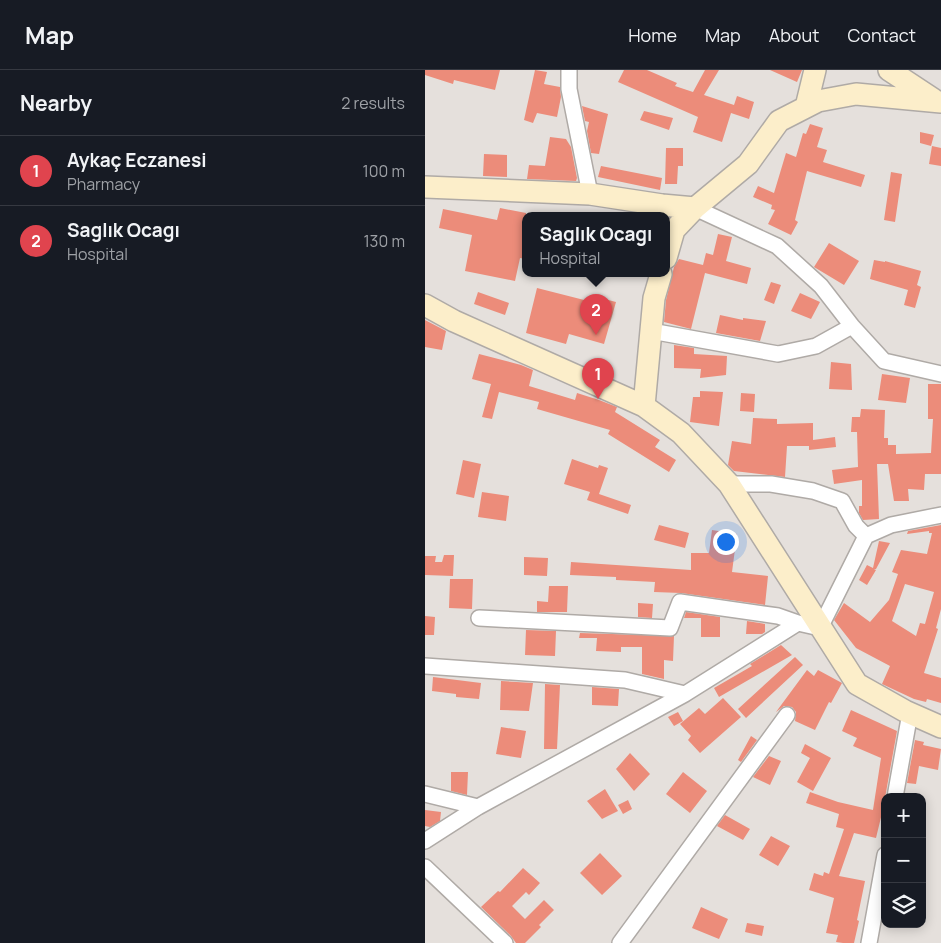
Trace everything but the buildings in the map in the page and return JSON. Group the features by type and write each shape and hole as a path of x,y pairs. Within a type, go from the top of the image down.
{"street":[{"path":"569,70 569,89 590,194"},
{"path":"806,107 815,70"},
{"path":"889,70 938,101"},
{"path":"670,244 674,230 695,208 747,164 779,121 818,101 856,94 938,101"},
{"path":"425,187 590,194 695,208 777,246 821,286 852,326 884,361 941,374"},
{"path":"644,406 654,298 660,277"},
{"path":"425,306 454,321 644,406 681,433 729,484 857,684 910,713 941,726"},
{"path":"651,331 778,354 816,346 852,326"},
{"path":"729,484 771,484 813,491 842,501 856,526 866,536"},
{"path":"820,628 866,536 891,525 941,516"},
{"path":"479,618 670,628 680,602 778,616 820,628"},
{"path":"425,841 478,807 685,694 798,623"},
{"path":"425,666 625,680 685,694"},
{"path":"896,793 910,713"},
{"path":"620,943 787,715"},
{"path":"425,794 478,807"},
{"path":"425,867 505,943"},
{"path":"869,943 881,877"}],"place":[{"name":"Saglık Ocagı","path":"596,335"},
{"name":"Aykaç Eczanesi","path":"598,399"}]}
